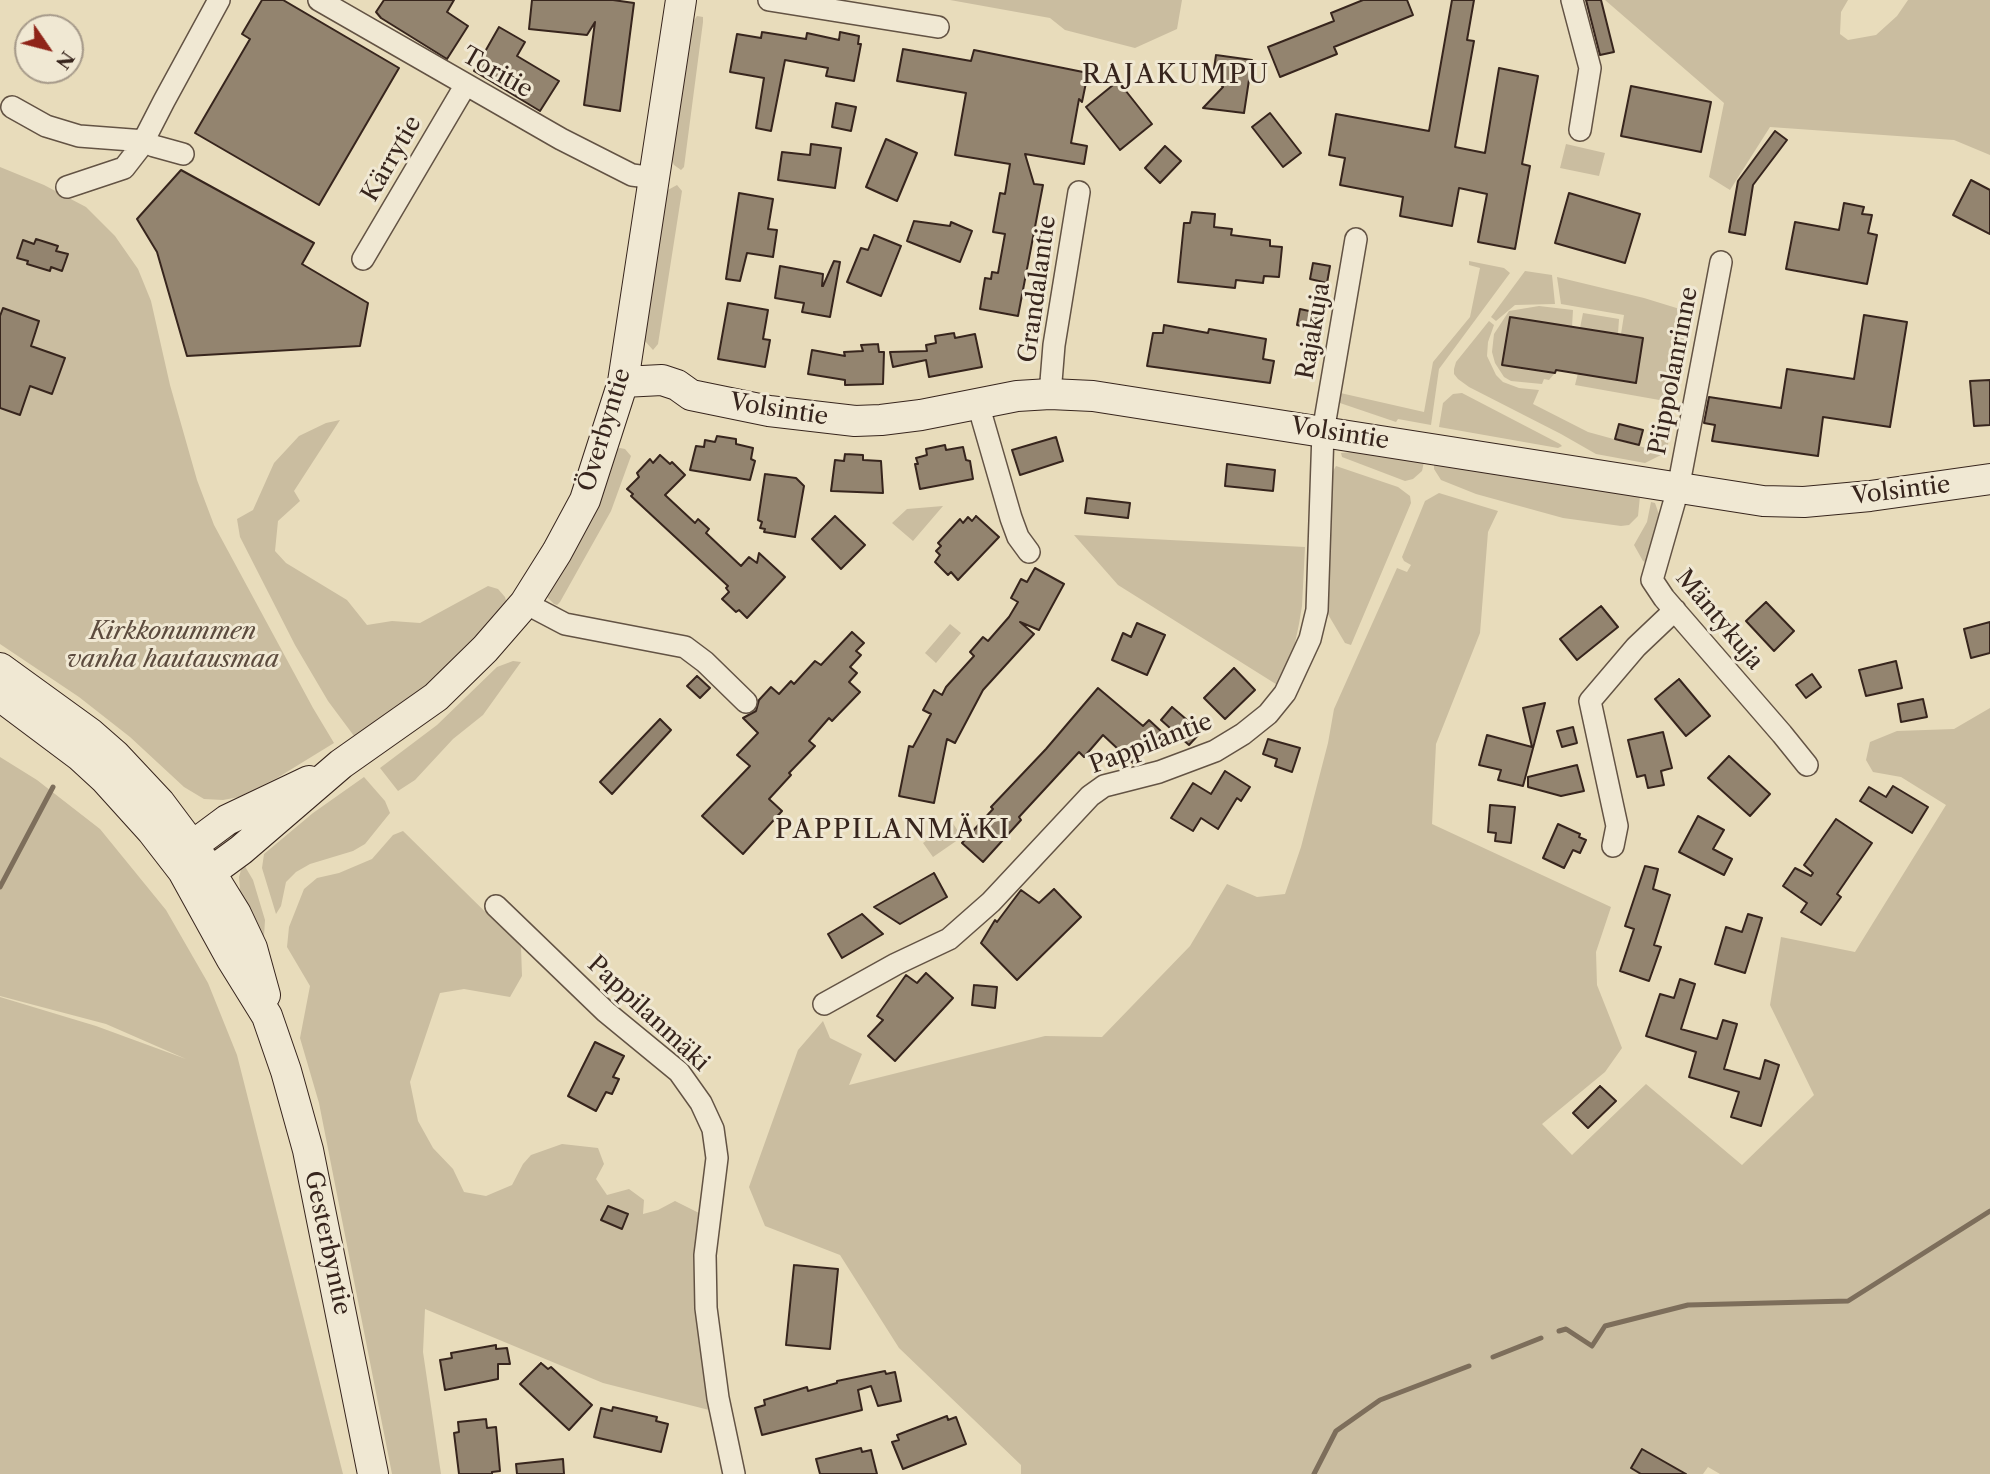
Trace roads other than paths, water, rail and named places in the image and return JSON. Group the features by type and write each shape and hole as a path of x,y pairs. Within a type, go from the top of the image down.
{"street":[{"path":"66,187 124,168 146,139 219,0"},
{"name":"Toritie","path":"319,0 561,139 632,175 655,178"},
{"name":"Överbyntie","path":"195,863 227,820 341,764 436,697 485,649 525,603 557,552 585,500 623,382 681,0"},
{"path":"769,0 939,27"},
{"path":"1572,0 1590,68 1580,130"},
{"name":"Kärrytie","path":"363,259 465,86"},
{"path":"12,107 46,125 79,136 146,139 181,150"},
{"name":"Grandalantie","path":"1050,394 1054,345 1079,192"},
{"name":"Rajakuja","path":"1323,432 1356,239"},
{"name":"Piippolanrinne","path":"1678,489 1721,262"},
{"name":"Volsintie","path":"623,382 658,401 673,402 691,395 769,411 855,421 922,415 1017,396 1093,396 1763,501 1804,502 1870,496 1990,479"},
{"path":"978,404 1011,518 1018,537 1029,552"},
{"name":"Pappilantie","path":"824,1003 949,939 991,902 1090,796 1104,786 1159,772 1215,751 1268,714 1285,693 1300,665 1317,610 1323,432"},
{"name":"Mäntykuja","path":"1678,489 1652,580 1807,765"},
{"path":"525,603 565,624 685,647 705,662 746,702"},
{"path":"1613,846 1617,827 1590,701 1636,647 1675,610"},
{"path":"0,668 64,713 115,755 160,803 195,863"},
{"path":"0,696 57,736 105,779 152,831 195,863"},
{"name":"Gesterbyntie","path":"195,863 231,958 267,1016 286,1071 308,1150 373,1474"},
{"name":"Pappilanmäki","path":"496,906 606,1012 679,1072 701,1102 713,1129 717,1157 705,1255 706,1308 718,1398 734,1474"}],"waterway":[{"path":"0,887 53,787"},
{"path":"1559,1331 1566,1329 1592,1346 1605,1326 1688,1305 1848,1301 1990,1211"},
{"path":"1493,1357 1541,1338"},
{"path":"1314,1474 1336,1431 1380,1400 1469,1366"}],"district":[{"name":"RAJAKUMPU","path":"1176,75"},
{"name":"PAPPILANMÄKI","path":"893,830"}],"park label":[{"name":"Kirkkonummen vanha hautausmaa","path":"173,646"}]}
